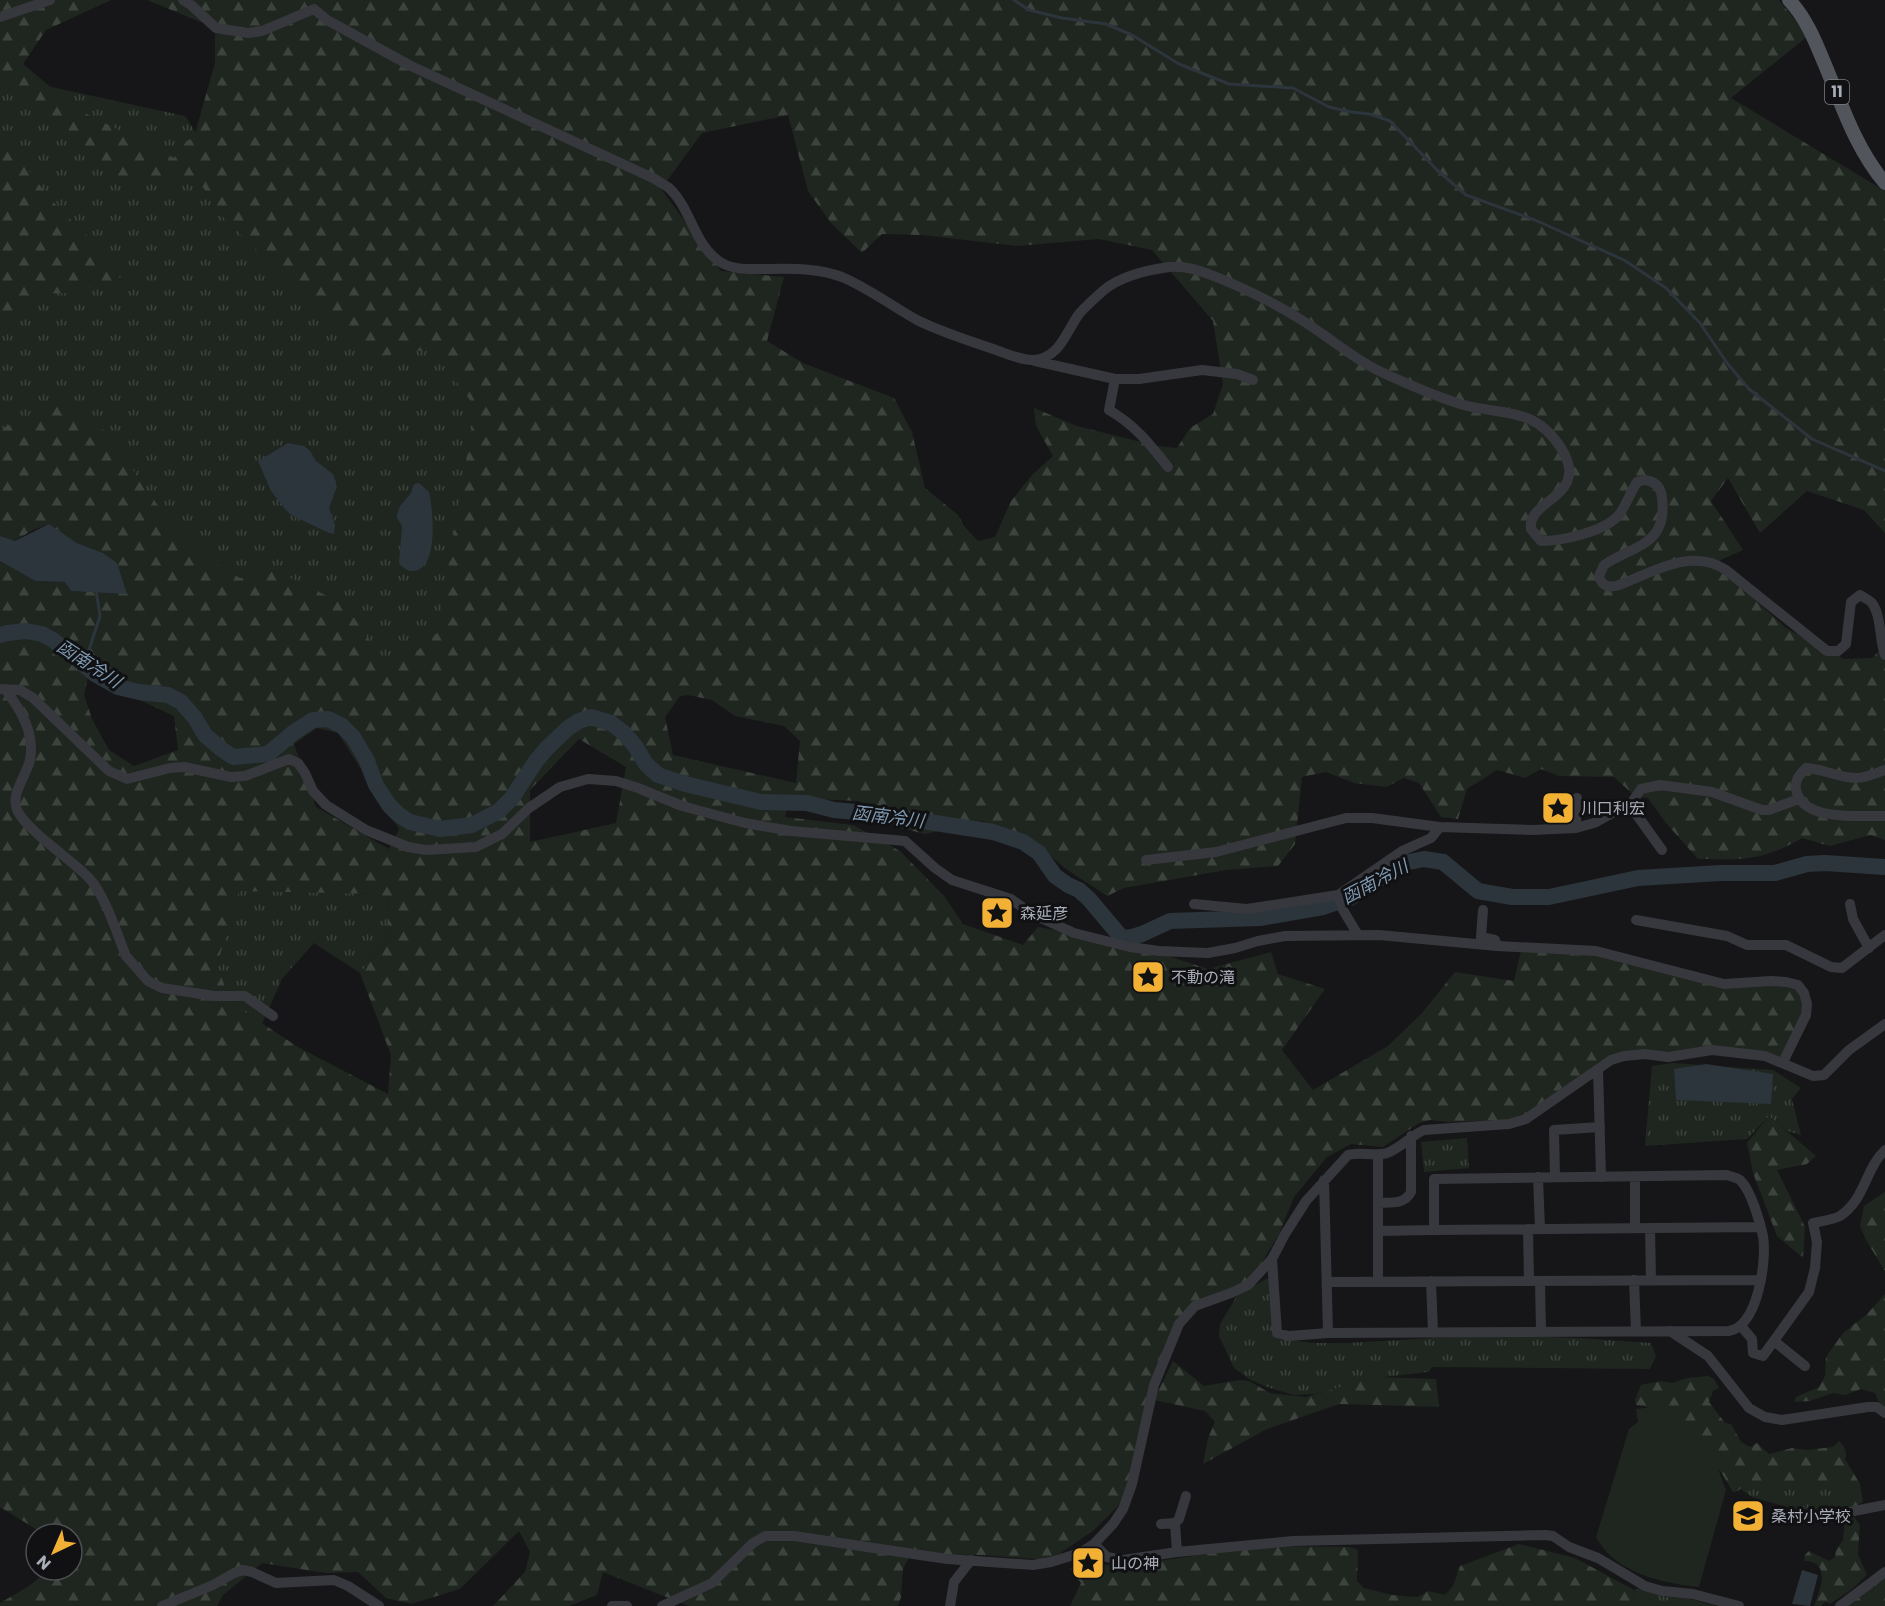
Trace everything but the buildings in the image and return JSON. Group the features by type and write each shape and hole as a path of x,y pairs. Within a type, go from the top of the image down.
{"main road":[{"name":"11","path":"1789,0 1800,12 1808,26 1857,140 1870,164 1885,183"}],"street":[{"path":"0,16 51,0"},
{"path":"183,0 191,4 216,28 248,33 262,31 314,9 327,20 411,66 654,179 669,189 678,200 707,251 723,264 739,268 828,272 947,333 1013,356 1115,379 1139,379 1202,370 1238,374 1253,380"},
{"path":"1031,360 1047,357 1058,348 1080,314 1106,288 1125,278 1171,267 1203,272 1242,288 1289,313 1320,332 1354,358 1377,370 1463,405 1522,415 1544,428 1563,450 1568,463 1569,475 1563,490 1538,509 1532,517 1531,529 1541,541 1564,539 1609,523 1624,507 1637,482 1644,480 1656,484 1663,503 1657,532 1642,546 1604,565 1599,576 1603,584 1619,585 1686,560 1707,561 1726,570 1827,651 1838,651 1846,644 1851,602 1860,595 1872,603 1877,615 1885,655"},
{"path":"1115,379 1109,410 1140,431 1168,467"},
{"path":"3,689 20,690 33,698 109,771 116,775 128,779 170,768 184,767 231,777 245,776 289,759 298,763 313,791 326,805 366,830 408,847 426,849 476,847 502,834 529,808 560,787 588,779 616,782 638,788 692,809 745,823 791,831 905,841 952,880 1011,899 1032,914 1074,933 1131,947 1159,951 1208,953 1235,948 1258,940 1285,936 1358,935 1596,951 1724,984 1771,981 1798,985 1804,993 1807,1004 1806,1016 1784,1062"},
{"path":"3,689 20,708 30,734 30,759 16,795 18,811 31,827 90,878 99,892 126,956 132,964 148,981 162,988 214,996 245,996 273,1016"},
{"path":"1885,770 1859,778 1806,768 1798,776 1795,785 1800,800 1814,810 1837,816 1885,816"},
{"path":"1146,860 1216,852 1346,818 1372,818 1440,827 1533,830 1576,828 1594,823 1629,804 1641,789 1660,785 1712,792 1762,810 1800,800"},
{"path":"1576,828 1577,798"},
{"path":"1629,804 1662,850"},
{"path":"1194,904 1247,909 1338,894 1402,851 1431,838 1440,827"},
{"path":"1338,894 1343,910 1358,935"},
{"path":"1850,904 1853,919 1869,948"},
{"path":"1483,910 1481,937 1495,940 1497,946"},
{"path":"1636,920 1726,936 1747,945 1786,945 1831,967 1842,968 1885,935"},
{"path":"662,1606 712,1583 753,1543 765,1536 794,1536 946,1559 1018,1564 1042,1563 1080,1553 1094,1544 1113,1524 1123,1509 1136,1468 1155,1385 1179,1324 1195,1306 1248,1285 1272,1259 1306,1201 1348,1155 1354,1153 1378,1155 1396,1149 1411,1136 1424,1130 1509,1124 1526,1119 1611,1060 1624,1056 1645,1054 1668,1057 1712,1050 1765,1056 1819,1077 1831,1069 1864,1038 1885,1024"},
{"path":"1598,1069 1601,1177"},
{"path":"1555,1177 1554,1130 1600,1127"},
{"path":"1378,1203 1400,1202 1406,1199 1411,1192 1411,1136"},
{"path":"1741,1326 1752,1339 1754,1353 1763,1356 1809,1292 1815,1268 1817,1242 1813,1223 1839,1217 1858,1200 1877,1158 1885,1150"},
{"path":"1378,1155 1378,1281"},
{"path":"1272,1259 1277,1333 1288,1336 1328,1333 1729,1331 1741,1326 1747,1318 1761,1280 1763,1236 1756,1209 1744,1185 1738,1179 1727,1175 1434,1179 1434,1230"},
{"path":"1538,1177 1540,1229"},
{"path":"1635,1177 1635,1228"},
{"path":"1324,1180 1328,1333"},
{"path":"1378,1231 1760,1227"},
{"path":"1650,1228 1651,1280"},
{"path":"1528,1229 1541,1332"},
{"path":"1635,1280 1636,1331"},
{"path":"1327,1282 1761,1280"},
{"path":"1431,1281 1432,1333"},
{"path":"1670,1331 1708,1356 1749,1408 1765,1417 1782,1420 1868,1407 1877,1407 1885,1413"},
{"path":"1774,1341 1805,1366"},
{"path":"1161,1524 1175,1523 1179,1519 1186,1496"},
{"path":"1839,1514 1885,1505"},
{"path":"1175,1523 1177,1552"},
{"path":"1094,1544 1107,1557 1114,1560 1293,1541 1545,1535 1553,1536 1569,1547 1598,1558 1645,1586 1693,1594 1738,1606"},
{"path":"950,1606 954,1582 971,1560"},
{"path":"162,1606 243,1570 276,1583 334,1580 348,1586 379,1606"},
{"path":"1840,1606 1885,1572"},
{"path":"612,1606 627,1606"}],"green space":[{"path":"0,0 111,0 46,30 23,64 77,109 174,158 185,142 194,137 215,63 215,28 147,0 1779,0 1808,36 1731,98 1885,191 1885,533 1864,510 1807,491 1760,533 1728,478 1711,501 1743,550 1714,563 1786,628 1844,659 1872,658 1885,645 1885,840 1870,835 1830,846 1802,838 1788,846 1752,858 1698,859 1666,823 1648,798 1635,796 1614,777 1559,776 1541,769 1525,778 1497,770 1467,789 1458,819 1441,817 1419,783 1404,778 1386,787 1354,783 1326,772 1302,777 1295,844 1278,866 1226,870 1124,888 1107,896 1066,869 1033,841 982,821 925,834 901,828 859,801 790,798 785,817 853,825 900,851 945,897 963,924 1023,945 1038,927 1128,943 1208,969 1271,952 1278,974 1325,989 1282,1050 1313,1090 1388,1046 1422,1013 1455,972 1514,981 1521,951 1590,954 1731,985 1776,985 1799,990 1806,1015 1779,1060 1700,1047 1613,1060 1526,1119 1449,1122 1430,1120 1419,1123 1383,1147 1351,1144 1327,1157 1294,1197 1279,1234 1250,1282 1181,1316 1151,1404 1136,1473 1117,1507 1093,1531 1050,1560 981,1555 911,1554 903,1569 898,1606 689,1606 603,1572 597,1595 569,1606 493,1606 525,1572 530,1552 519,1531 460,1589 411,1604 386,1598 358,1572 326,1573 262,1563 223,1595 217,1606 0,1606 0,1603 34,1582 84,1582 84,1522 24,1522 0,1507 0,561 35,581 65,582 103,553 77,543 49,524 14,541 0,536 0,430 56,400 106,432 176,531 205,558 240,578 277,571 345,605 384,661 407,660 437,633 475,407 433,349 366,358 222,216 200,183 114,180 47,110 0,85","holes":["788,115 808,191 831,223 862,253 882,234 922,235 1017,246 1099,239 1152,250 1213,321 1223,384 1213,414 1190,428 1177,448 1157,446 1077,426 1034,408 1036,426 1053,456 1033,474 1011,501 995,537 978,541 964,526 958,515 925,488 912,432 894,398 803,363 767,341 784,277 721,271 661,189 702,133","88,676 174,716 178,750 134,766 109,750 92,719 84,695","688,695 712,700 735,716 784,726 800,741 796,783 673,755 665,717 680,696","317,728 338,733 399,829 389,849 316,807 294,744","579,739 626,767 616,823 530,842 530,790","239,891 375,894 389,898 386,944 360,973 391,1055 388,1094 298,1047 231,1003 217,965"]},
{"path":"0,70 33,83 185,116 260,231 437,335 502,368 494,526 414,682 0,487"},
{"path":"0,145 21,160 50,199 109,258 121,280 66,293 38,294 31,310 0,311"},
{"path":"238,890 375,894 389,898 386,944 360,973 314,943 282,979 262,1024 231,1003 217,965"},
{"path":"1673,1063 1773,1070 1801,1088 1792,1099 1801,1135 1787,1131 1769,1116 1747,1139 1645,1146 1652,1066"},
{"path":"1769,1116 1816,1156 1807,1164 1777,1170 1805,1227 1803,1258 1777,1236 1753,1173 1747,1143"},
{"path":"1467,1138 1469,1168 1424,1172 1421,1142"},
{"path":"1885,1192 1885,1271 1860,1226 1864,1206"},
{"path":"1270,1277 1275,1337 1312,1343 1487,1335 1579,1338 1651,1343 1656,1356 1650,1369 1432,1367 1428,1372 1376,1378 1315,1394 1294,1395 1249,1379 1234,1368 1219,1336 1220,1324 1238,1294"},
{"path":"1885,1294 1885,1408 1880,1404 1875,1393 1861,1389 1845,1395 1833,1393 1810,1401 1794,1402 1796,1397 1819,1387 1825,1376 1826,1357 1843,1333 1867,1314"},
{"path":"1173,1361 1204,1386 1239,1380 1249,1381 1270,1393 1306,1397 1375,1377 1436,1379 1439,1407 1339,1404 1267,1429 1203,1464 1208,1438 1215,1422 1205,1411 1154,1400"},
{"path":"1708,1376 1714,1379 1719,1388 1713,1391 1709,1402 1725,1423 1731,1424 1741,1442 1750,1447 1757,1443 1769,1454 1792,1448 1807,1450 1833,1447 1839,1441 1845,1449 1845,1459 1860,1484 1863,1502 1852,1508 1825,1515 1812,1515 1802,1511 1808,1508 1821,1509 1844,1500 1846,1490 1841,1481 1816,1491 1801,1485 1762,1486 1747,1482 1738,1491 1733,1492 1721,1472 1654,1411 1636,1405 1635,1400 1641,1385 1661,1381 1672,1383 1687,1378"},
{"path":"1652,1407 1717,1466 1726,1490 1699,1587 1670,1583 1627,1568 1604,1549 1596,1537 1629,1429 1638,1422 1636,1409"},
{"path":"1747,1479 1827,1483 1851,1479 1854,1500 1830,1509 1805,1512 1752,1497 1739,1488"},
{"path":"1854,1517 1860,1525 1858,1554 1867,1575 1830,1604 1825,1602 1821,1606 1814,1606 1821,1585 1821,1571 1813,1562 1804,1561 1805,1555 1809,1551 1829,1561 1835,1557 1836,1550 1843,1540 1845,1518"},
{"path":"1519,1544 1575,1558 1634,1590 1633,1606 1070,1606 1081,1583 1069,1568 1158,1561 1261,1546 1350,1547 1358,1550 1357,1581 1364,1588 1392,1595 1418,1597 1428,1591 1445,1595 1453,1586 1460,1566"},
{"path":"1885,1575 1885,1606 1846,1606"},
{"path":"1639,1588 1666,1597 1686,1598 1716,1606 1633,1606 1634,1590"}],"shaded area":[{"path":"288,443 304,446 316,461 333,474 336,489 329,508 335,525 334,534 291,515 271,491 258,461"},
{"path":"419,483 429,492 433,523 432,536 428,559 423,567 412,571 399,563 402,526 397,514 400,506 411,493 414,484"},
{"path":"49,524 77,543 103,553 117,563 127,594 71,591 65,582 35,581 0,561 0,536 15,541"},
{"path":"1706,1064 1773,1074 1771,1104 1676,1100 1674,1069"},
{"path":"1802,1570 1818,1575 1810,1606 1792,1604"}],"waterway":[{"path":"1014,0 1029,10 1062,18 1106,24 1132,35 1179,64 1229,84 1293,88 1329,107 1370,114 1390,121 1437,170 1466,195 1535,220 1624,260 1666,288 1700,323 1727,363 1749,389 1812,439 1885,471"},
{"path":"84,665 100,616 96,590"},
{"name":"函南冷川","path":"0,635 26,631 42,634 53,640 95,674 118,687 168,695 181,702 195,718 205,735 233,757 268,754 313,720 328,719 342,726 353,737 366,759 376,785 389,805 410,822 440,829 472,825 499,811 511,799 547,748 568,728 591,717 611,723 624,733 646,764 658,775 685,784 761,802 807,803 834,810 878,814 993,832 1023,842 1039,853 1055,876 1079,890 1089,899 1121,937 1129,938 1170,921 1260,918 1323,907 1350,898 1404,863 1424,859 1443,862 1478,891 1512,897 1549,897 1638,878 1721,873 1775,873 1807,864 1885,867"}],"place":[{"name":"川口利宏","path":"1558,808"},
{"name":"森延彦","path":"997,913"},
{"name":"不動の滝","path":"1148,977"},
{"name":"桑村小学校","path":"1748,1516"},
{"name":"山の神","path":"1088,1563"}]}
